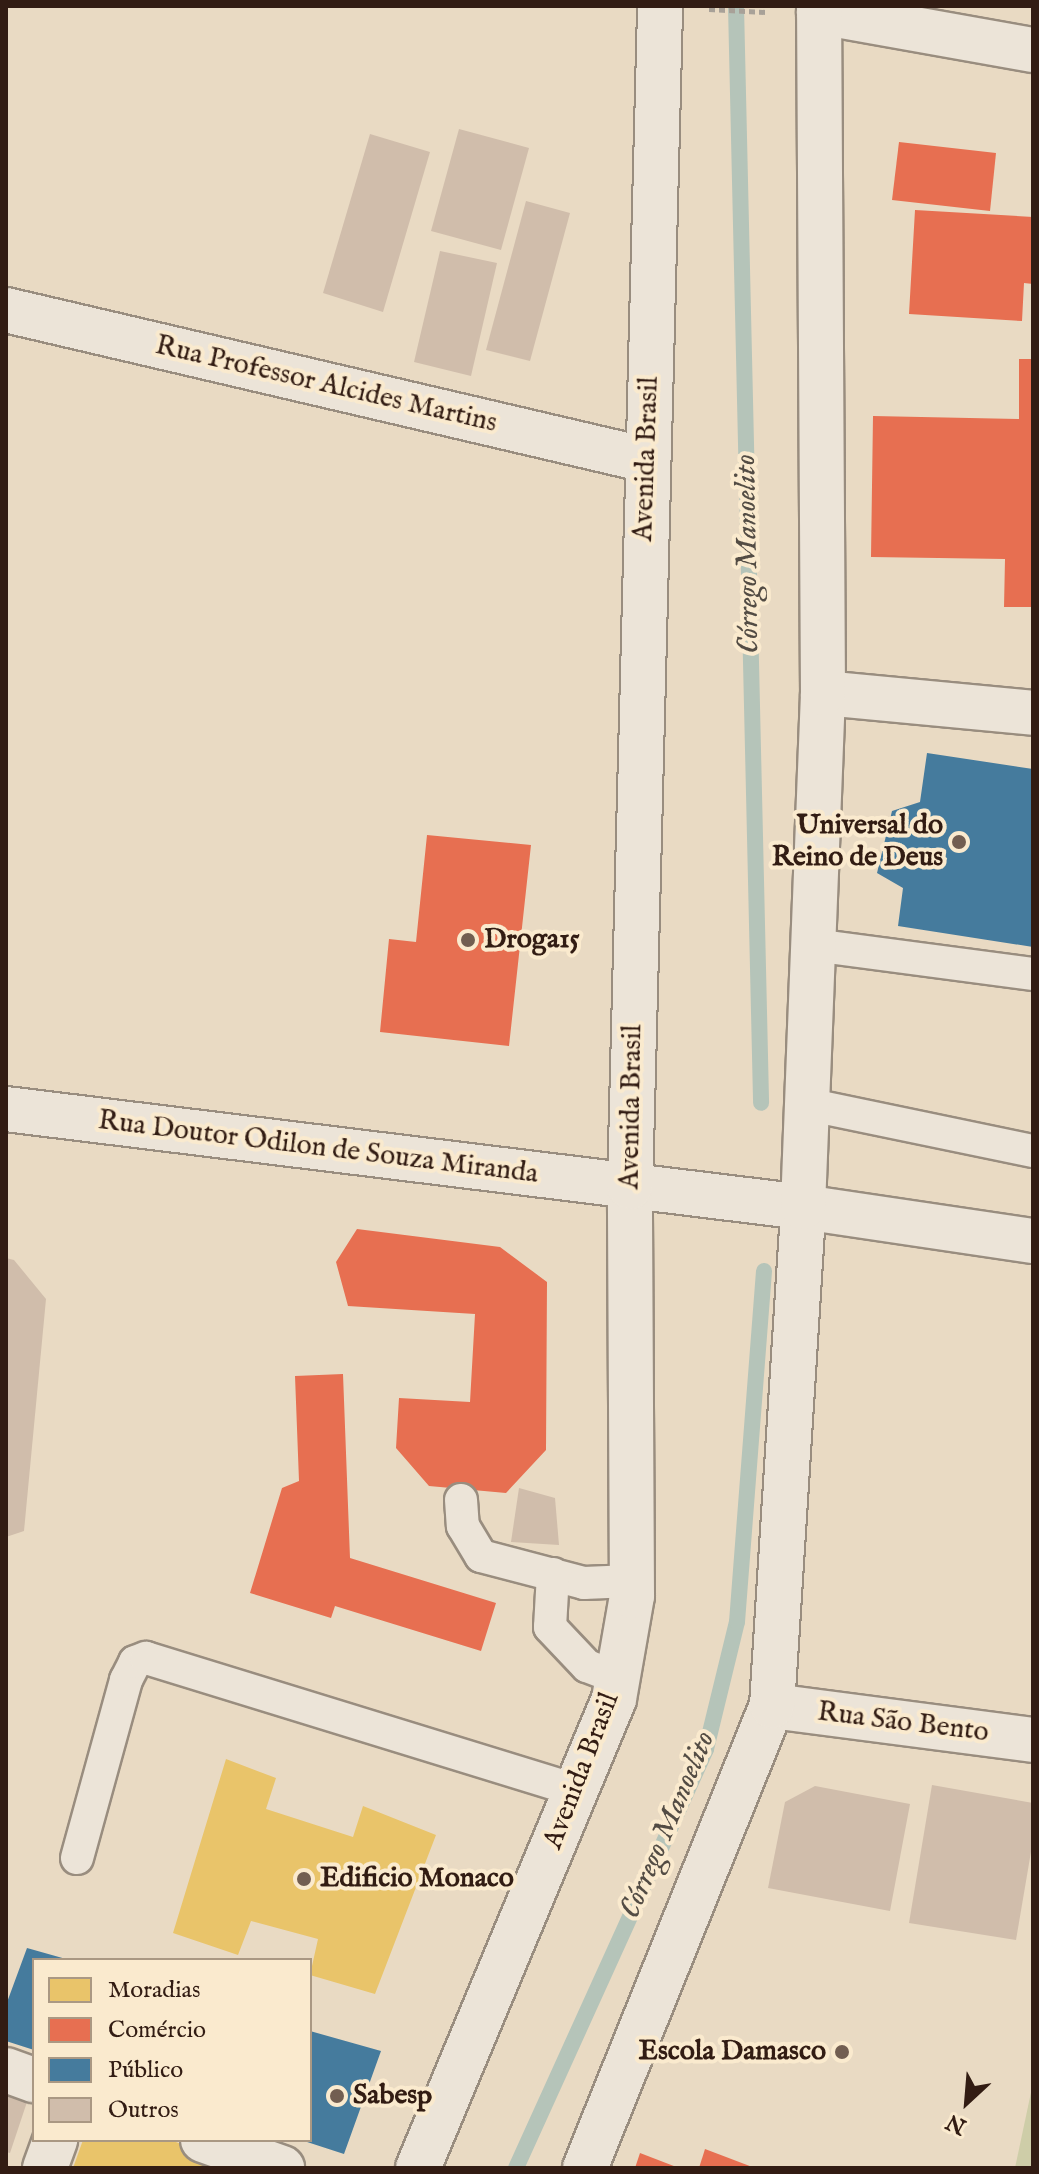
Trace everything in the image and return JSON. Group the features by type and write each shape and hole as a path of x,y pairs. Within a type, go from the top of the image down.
{"main road":[{"name":"Avenida Brasil","path":"418,2168 576,1790 618,1678 631,1581 630,1187 660,6"},
{"path":"585,2168 772,1706 803,1207 823,693 819,9 1033,50"},
{"name":"Rua Professor Alcides Martins","path":"6,310 647,460"},
{"path":"823,693 1033,713"},
{"name":"Rua Doutor Odilon de Souza Miranda","path":"6,1109 803,1207 1033,1241"},
{"name":"Rua São Bento","path":"772,1706 1033,1740"},
{"path":"6,2070 32,2079"},
{"path":"45,2168 54,2142"},
{"path":"209,2142 282,2168"}],"lane":[{"path":"813,945 1033,974"},
{"path":"806,1104 1033,1151"},
{"path":"461,1500 463,1526 481,1556 584,1583 631,1581"},
{"path":"553,1574 550,1627 587,1666 618,1678"},
{"path":"77,1858 126,1680 135,1662 146,1658 576,1790"}],"path":[{"path":"714,7 767,12"}],"green space":[{"path":"1033,2083 1033,2168 1015,2168"}],"building: Moradias":[{"name":"Edificio Monaco","path":"226,1759 276,1778 266,1809 353,1837 363,1806 436,1835 375,1994 312,1976 318,1939 251,1921 238,1955 173,1933"},
{"path":"82,2142 176,2142 225,2159 222,2168 73,2168"}],"building: Comércio":[{"path":"899,142 996,153 990,211 892,200"},
{"path":"915,210 1033,217 1033,284 1024,283 1022,321 909,314"},
{"path":"1019,359 1033,359 1033,607 1004,607 1005,559 871,557 873,416 1019,419"},
{"name":"Droga15","path":"427,835 531,845 509,1046 380,1032 389,939 416,942"},
{"path":"357,1229 500,1247 547,1282 546,1450 506,1493 429,1486 396,1448 399,1398 470,1402 475,1314 348,1306 336,1262"},
{"path":"343,1374 350,1558 496,1603 481,1651 335,1606 331,1618 250,1593 282,1488 299,1481 295,1376"},
{"path":"705,2149 755,2168 699,2168"},
{"path":"640,2153 679,2168 635,2168"}],"building: Público":[{"name":"Universal do Reino de Deus","path":"927,753 1033,769 1033,947 898,926 903,888 877,873 892,811 920,802"},
{"path":"27,1948 62,1958 32,1958 32,2049 6,2041 6,2005"},
{"name":"Sabesp","path":"312,2032 381,2051 344,2154 307,2142 312,2142"}],"building: Outros":[{"path":"459,129 529,148 501,250 431,231"},
{"path":"370,134 430,152 383,312 323,293"},
{"path":"526,201 570,213 530,361 486,350"},
{"path":"440,251 497,263 471,376 414,362"},
{"path":"6,1258 14,1260 46,1299 24,1531 6,1537"},
{"path":"519,1488 555,1498 559,1545 511,1542"},
{"path":"932,1785 1033,1803 1033,1840 1016,1940 909,1923"},
{"path":"815,1786 910,1804 890,1911 768,1888 785,1802"},
{"path":"6,2089 29,2096 10,2153 6,2152"}],"waterway":[{"name":"Córrego Manoelito","path":"736,6 761,1103"},
{"name":"Córrego Manoelito","path":"516,2168 706,1749 737,1622 764,1271"}],"place":[{"name":"Universal do Reino de Deus","path":"959,842"},
{"name":"Droga15","path":"468,940"},
{"name":"Edificio Monaco","path":"304,1879"},
{"name":"Escola Damasco","path":"842,2052"},
{"name":"Sabesp","path":"337,2096"}]}
